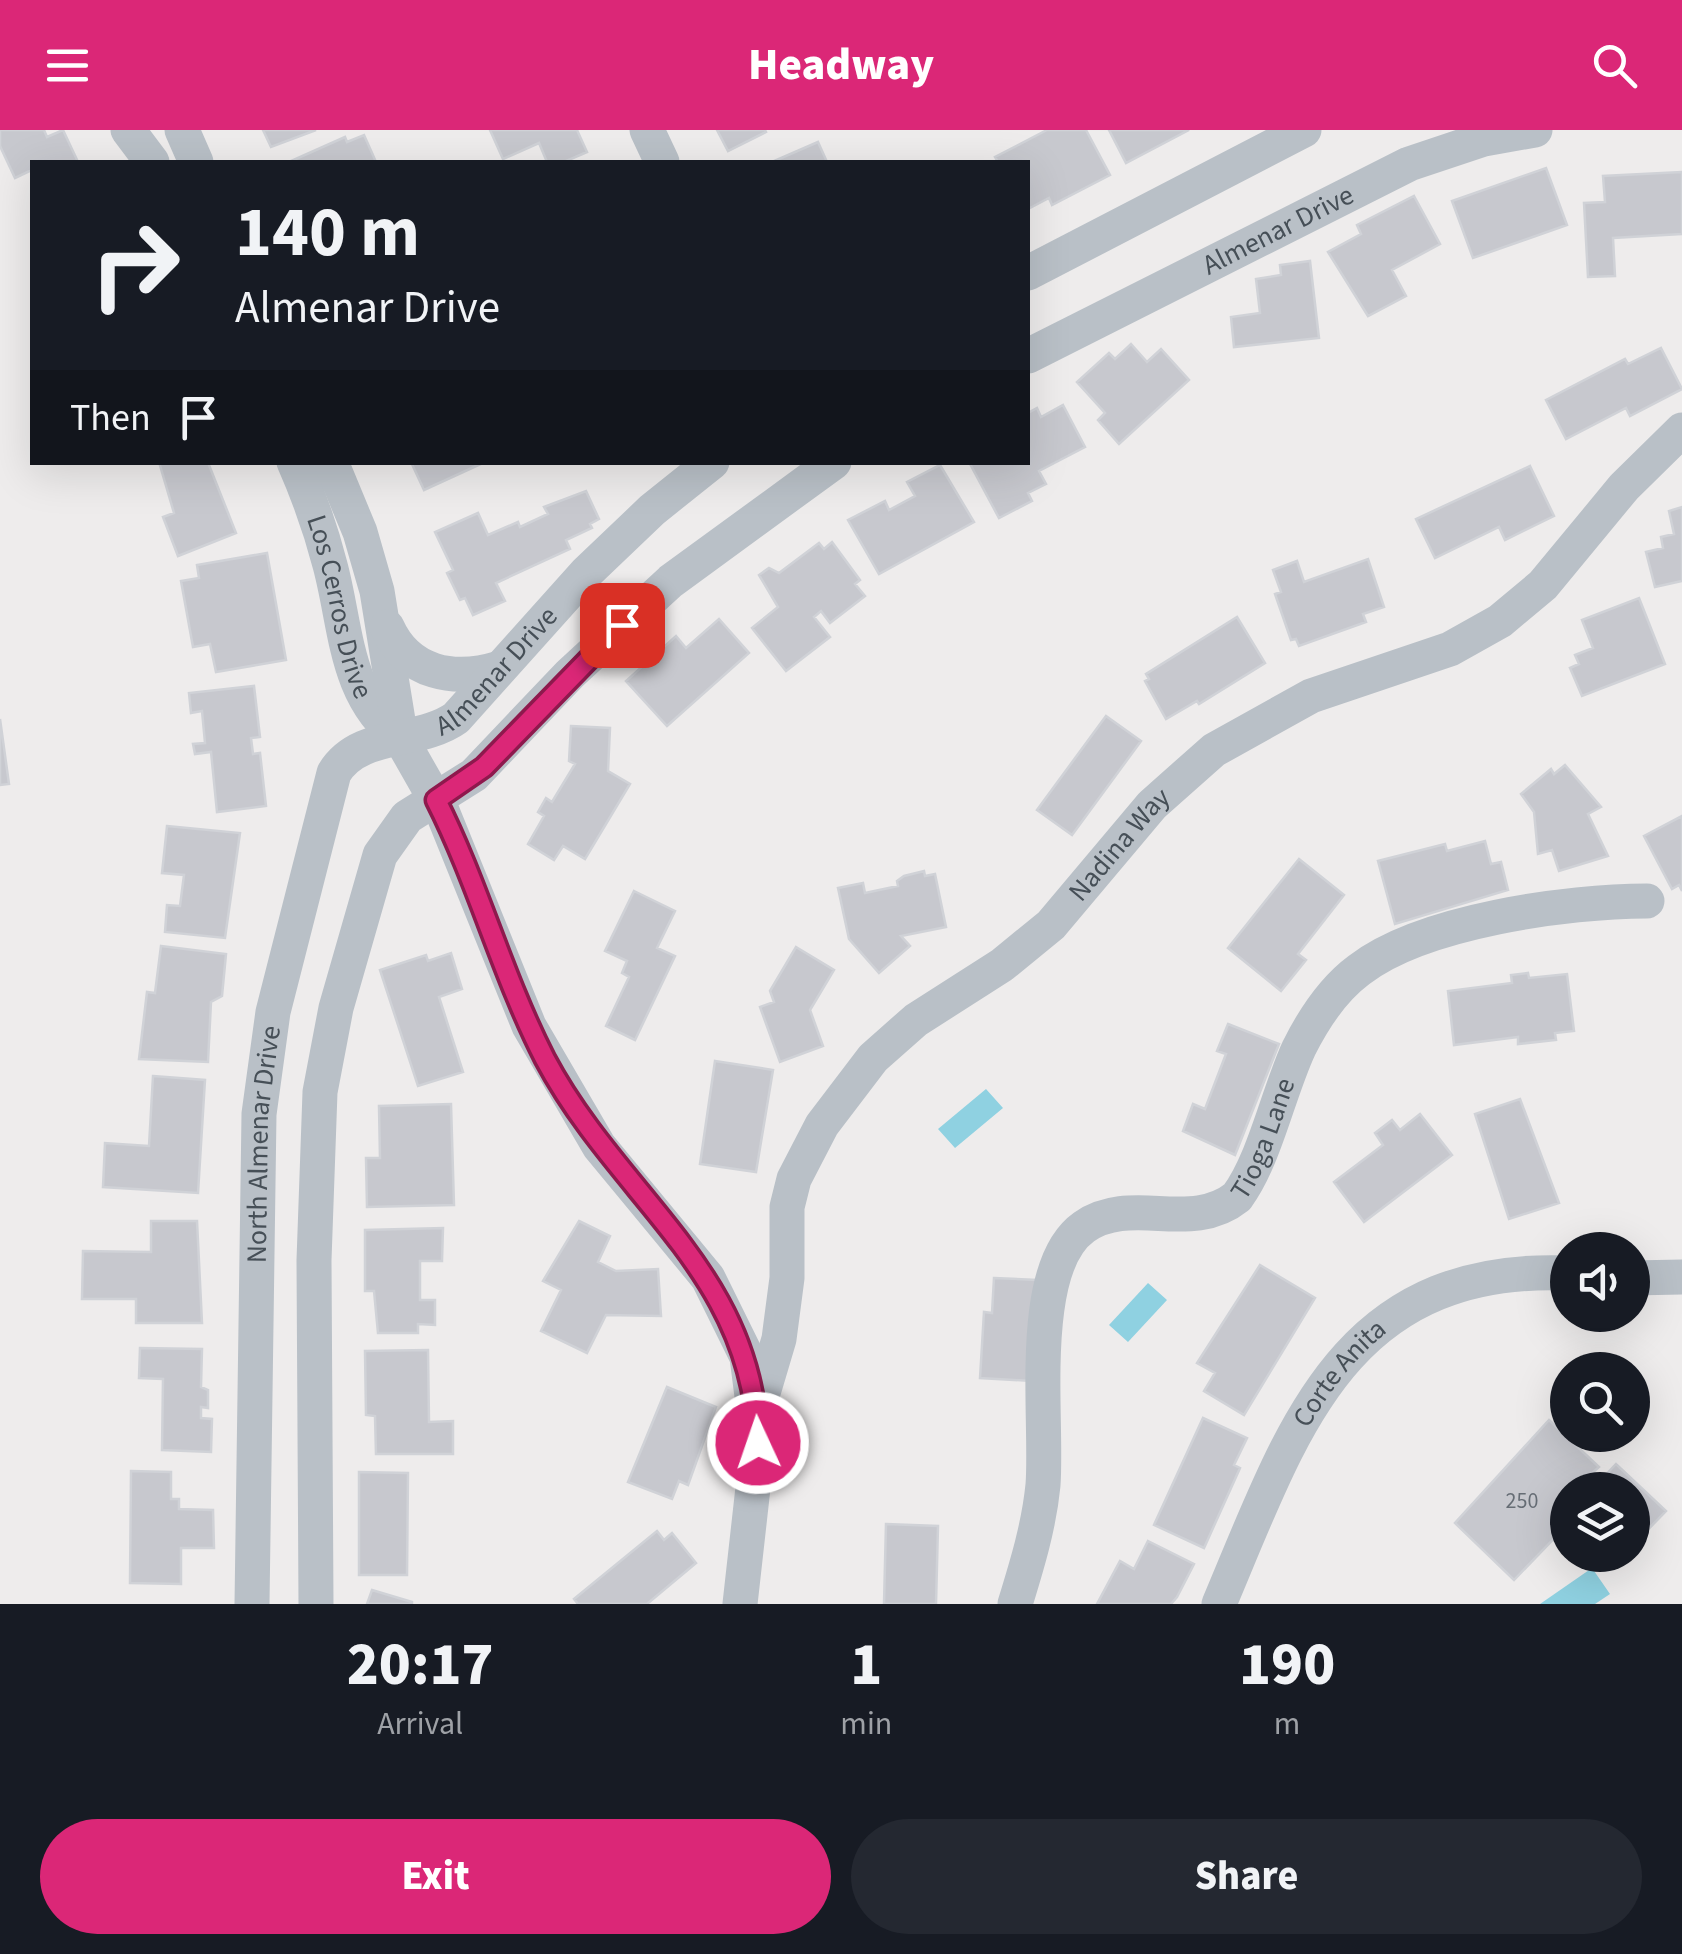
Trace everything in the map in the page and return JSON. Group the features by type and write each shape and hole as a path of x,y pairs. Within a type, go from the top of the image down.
{"street":[{"path":"128,130 150,160"},
{"path":"182,130 195,160"},
{"path":"647,130 661,160"},
{"path":"1030,272 1304,130"},
{"name":"Almenar Drive","path":"1030,355 1408,164 1471,143 1535,130"},
{"name":"Nadina Way","path":"757,1413 782,1326 786,1220 794,1179 822,1126 873,1058 916,1020 1040,935 1152,805 1214,750 1311,696 1450,648 1500,621 1543,585 1624,487 1682,430"},
{"name":"Los Cerros Drive","path":"295,465 330,565 356,684 376,717 401,739 436,800 546,1059 599,1146 690,1255 723,1304 747,1357 757,1413 755,1478 740,1604"},
{"name":"Los Cerros Drive","path":"332,465 360,532 383,618 401,739"},
{"name":"Almenar Drive","path":"401,739 446,725 616,543 708,465"},
{"path":"436,800 484,767 570,674 671,581 830,465"},
{"path":"383,618 398,647 432,671 459,674 500,668"},
{"name":"North Almenar Drive","path":"252,1604 258,1140 268,1038 334,773 341,762 362,748 401,739"},
{"name":"North Almenar Drive","path":"316,1604 314,1260 320,1092 336,1008 380,855 406,817 436,800"},
{"name":"Tioga Lane","path":"1015,1604 1031,1555 1042,1490 1048,1298 1057,1259 1067,1242 1080,1229 1111,1213 1190,1215 1216,1209 1237,1197 1314,1021 1334,994 1373,960 1424,938 1515,915 1578,904 1646,901"},
{"name":"Corte Anita","path":"1218,1604 1294,1432 1318,1391 1348,1354 1384,1323 1442,1292 1506,1276 1550,1275"},
{"path":"1650,1278 1682,1277"}],"water":[{"path":"986,1089 1003,1108 955,1148 938,1129"},
{"path":"1148,1283 1167,1300 1128,1342 1109,1325"},
{"path":"1586,1572 1595,1572 1610,1594 1595,1604 1540,1604"}],"building":[{"path":"0,130 44,130 47,137 63,130 77,160 30,160 30,171 15,178 0,146"},
{"path":"263,130 316,130 271,147"},
{"path":"490,130 577,130 587,152 569,160 546,160 539,143 503,159"},
{"path":"717,130 765,130 766,132 728,151"},
{"path":"1047,130 1086,130 1110,175 1052,205 1049,198 1030,208 1030,160 995,157"},
{"path":"1109,130 1189,130 1126,163"},
{"path":"364,135 375,160 293,160 345,137 347,142"},
{"path":"818,142 826,160 777,160"},
{"path":"1546,168 1567,225 1473,258 1452,201"},
{"path":"1682,172 1682,234 1613,238 1615,276 1588,277 1584,203 1605,202 1603,176"},
{"path":"1414,196 1440,244 1392,270 1406,296 1368,316 1328,252 1361,234 1357,225"},
{"path":"1310,261 1319,338 1234,347 1231,317 1260,313 1256,279 1281,275 1280,265"},
{"path":"1131,344 1147,362 1161,349 1189,380 1119,444 1098,420 1105,413 1077,382 1109,353 1115,359"},
{"path":"1661,348 1682,389 1630,416 1626,408 1566,439 1546,400 1625,359 1628,364"},
{"path":"1063,405 1085,447 1039,471 1046,484 1028,493 1032,501 999,518 971,465 1030,465 1030,412 1037,408 1041,417"},
{"path":"160,465 209,465 236,533 178,556 163,517 174,513"},
{"path":"412,465 478,465 424,490"},
{"path":"940,465 974,522 879,574 848,520 885,501 889,510 915,496 907,482"},
{"path":"1530,466 1554,516 1505,540 1499,527 1435,558 1416,519"},
{"path":"586,491 599,519 590,524 592,528 566,540 570,549 496,583 505,601 473,615 465,598 460,600 447,573 453,570 435,532 478,513 488,535 518,522 520,527 548,514 544,507"},
{"path":"1682,507 1682,581 1655,587 1646,552 1663,548 1661,537 1674,534 1669,511"},
{"path":"832,542 860,580 855,584 865,596 830,623 821,611 814,617 830,637 786,671 752,628 778,607 759,575 769,568 779,573 819,543 824,549"},
{"path":"267,553 286,660 216,672 210,644 193,647 181,581 199,578 197,565"},
{"path":"1368,559 1384,607 1363,614 1366,622 1299,646 1296,639 1291,640 1275,594 1281,592 1273,570 1297,561 1304,582"},
{"path":"1639,598 1665,664 1582,696 1570,668 1579,664 1575,655 1593,648 1582,620"},
{"path":"1237,617 1265,663 1199,704 1197,701 1166,719 1145,681 1149,679 1146,674"},
{"path":"719,619 749,653 667,726 626,681 676,636 686,648"},
{"path":"254,686 260,737 251,738 253,754 260,753 266,806 217,812 211,752 195,754 193,744 205,743 202,711 191,713 189,693"},
{"path":"1106,716 1141,741 1072,835 1037,810"},
{"path":"0,719 9,784 0,785"},
{"path":"571,726 610,728 608,771 630,784 585,859 563,846 554,860 528,844 544,816 538,812 546,798 552,802 575,764 569,761"},
{"path":"1565,765 1601,807 1588,814 1608,856 1559,871 1552,850 1538,854 1534,812 1521,794 1551,769 1554,774"},
{"path":"1682,816 1682,891 1679,885 1672,889 1644,836"},
{"path":"167,826 240,833 225,938 165,932 167,905 180,906 184,875 162,873"},
{"path":"1485,841 1491,864 1501,862 1508,890 1395,924 1378,861 1445,844 1447,851"},
{"path":"1299,859 1344,895 1298,954 1306,960 1281,991 1228,948"},
{"path":"924,871 925,876 935,874 946,927 901,936 910,946 879,973 849,939 838,888 863,883 865,893 898,886 897,881 904,876"},
{"path":"634,891 675,911 657,948 675,956 635,1040 606,1026 629,977 622,973 627,961 605,951"},
{"path":"161,946 226,954 222,996 211,1002 208,1062 139,1059 147,992 155,993"},
{"path":"796,947 834,970 810,1010 823,1046 780,1062 760,1007 774,1002 770,991"},
{"path":"451,953 462,989 439,997 463,1072 418,1086 380,970 426,955 428,961"},
{"path":"1528,973 1529,978 1567,974 1574,1031 1555,1033 1556,1040 1518,1044 1518,1037 1454,1045 1448,991 1512,983 1511,975"},
{"path":"1228,1024 1279,1044 1235,1155 1183,1131 1193,1104 1205,1109 1226,1054 1217,1051"},
{"path":"715,1061 773,1070 756,1172 700,1164"},
{"path":"153,1076 205,1080 198,1193 103,1187 105,1143 149,1146"},
{"path":"1520,1099 1559,1203 1509,1219 1475,1114"},
{"path":"451,1104 454,1205 367,1207 366,1158 380,1158 379,1106"},
{"path":"1420,1114 1452,1155 1364,1222 1334,1182 1383,1145 1375,1133 1392,1120 1400,1130"},
{"path":"151,1221 197,1221 202,1323 136,1323 136,1299 82,1299 83,1251 151,1252"},
{"path":"579,1221 610,1236 598,1262 616,1271 658,1269 661,1316 606,1315 587,1353 541,1331 561,1290 543,1281"},
{"path":"443,1228 442,1261 420,1261 420,1300 435,1300 435,1325 418,1324 418,1333 378,1333 374,1291 365,1291 365,1230"},
{"path":"1260,1265 1315,1298 1244,1415 1204,1391 1215,1373 1197,1363"},
{"path":"994,1278 1037,1280 1031,1381 980,1378 984,1312 992,1313"},
{"path":"140,1348 202,1349 201,1387 208,1390 208,1408 201,1407 201,1418 212,1419 211,1452 162,1450 163,1379 139,1378"},
{"path":"428,1350 429,1422 453,1421 453,1454 376,1454 375,1416 366,1415 365,1351"},
{"path":"667,1387 716,1407 688,1485 679,1481 672,1499 628,1482"},
{"path":"1203,1418 1247,1438 1234,1465 1240,1468 1204,1548 1154,1525"},
{"path":"1549,1420 1550,1452 1583,1452 1599,1467 1593,1472 1550,1472 1550,1543 1514,1580 1455,1523"},
{"path":"1616,1464 1625,1472 1608,1472"},
{"path":"131,1471 171,1472 171,1499 179,1499 179,1509 213,1510 214,1548 181,1548 181,1584 130,1583"},
{"path":"359,1472 408,1473 407,1575 359,1575"},
{"path":"1650,1496 1666,1511 1650,1527"},
{"path":"886,1524 938,1526 936,1604 884,1604"},
{"path":"657,1531 664,1540 672,1533 696,1563 647,1604 578,1604 574,1599"},
{"path":"1148,1541 1194,1564 1177,1597 1171,1604 1097,1604 1120,1561 1134,1569"},
{"path":"372,1590 412,1602 412,1604 367,1604"}],"route":[{"path":"622,625 540,704 484,767 436,800 513,990 560,1086 599,1146 708,1278 738,1332 754,1384 758,1443"}]}
